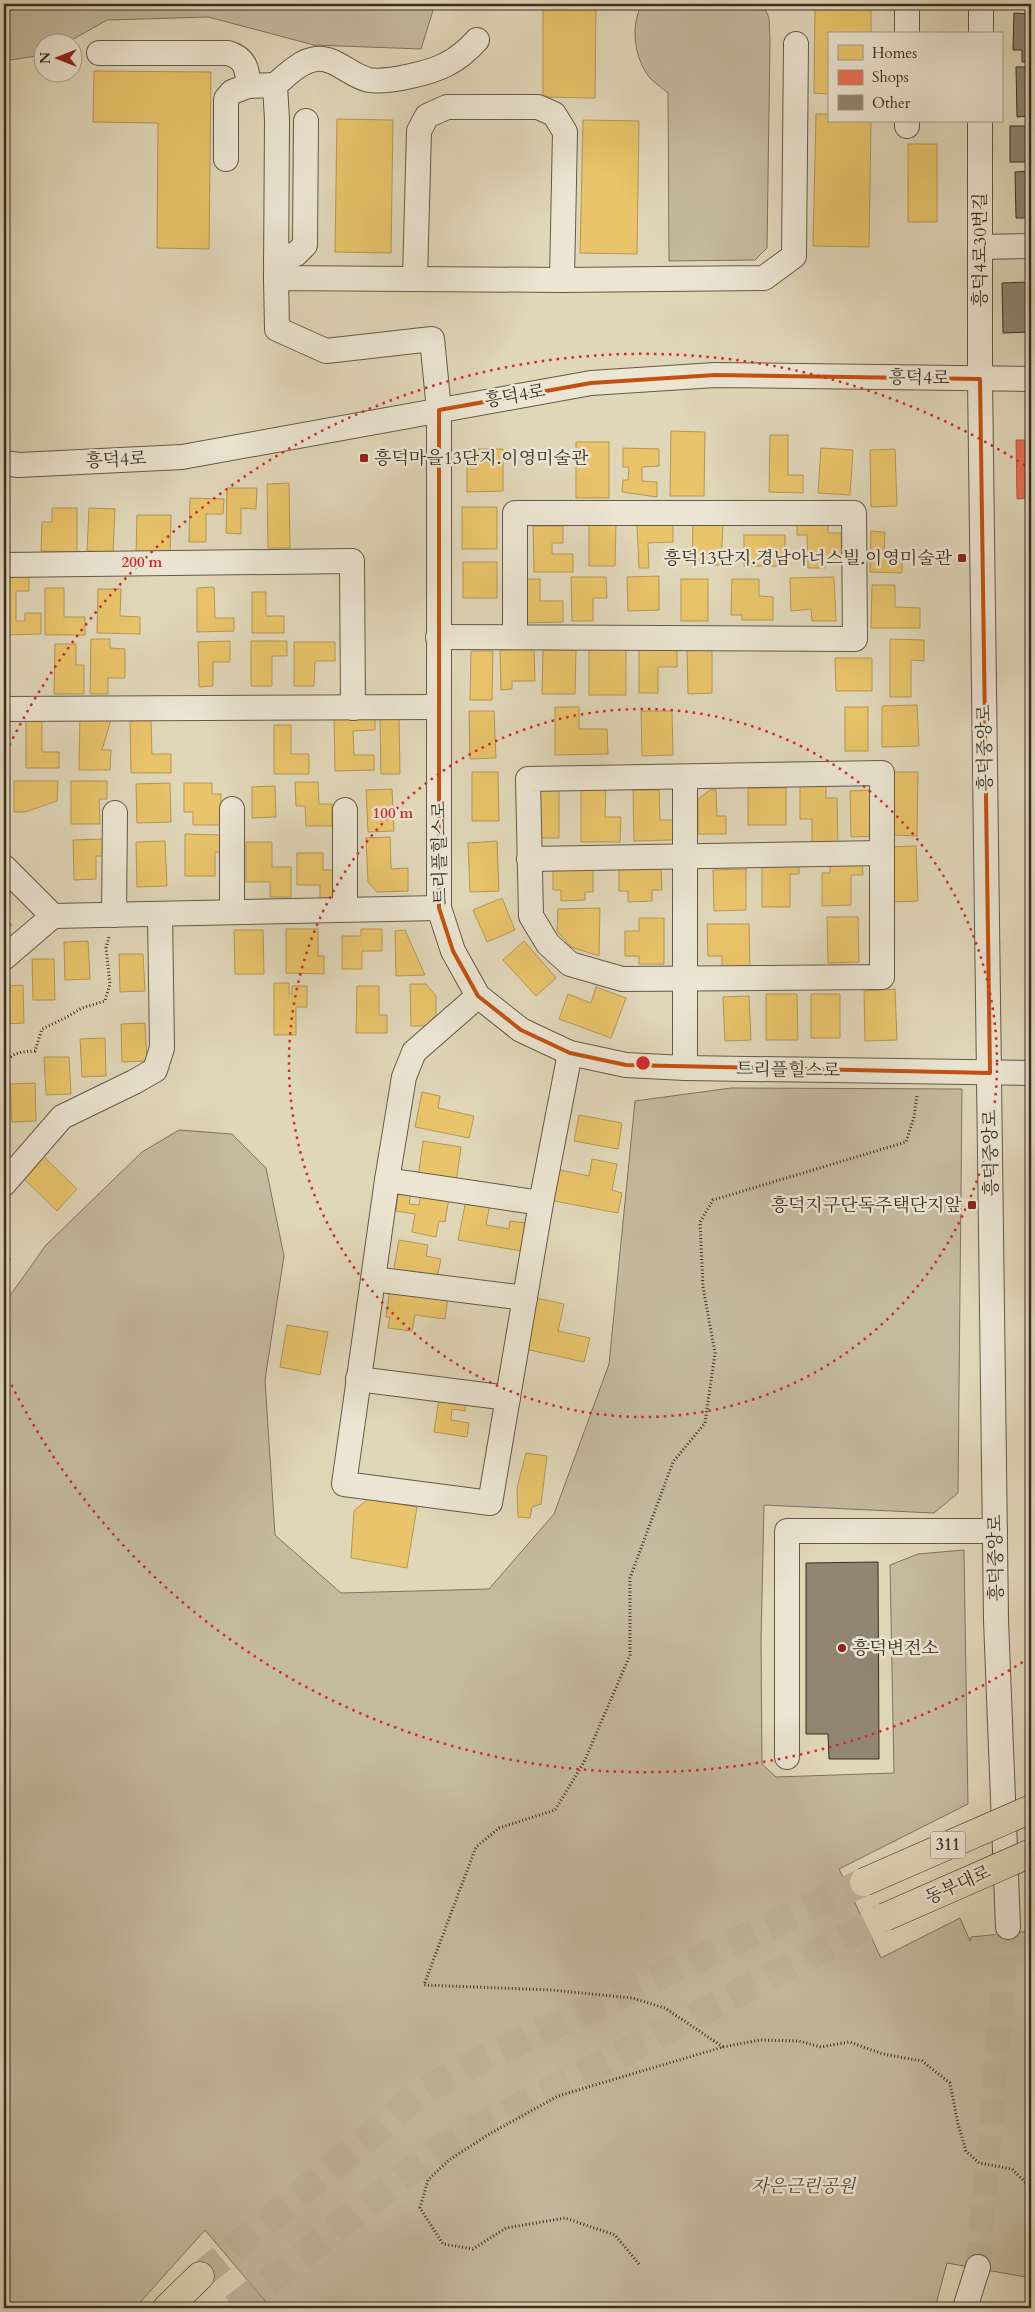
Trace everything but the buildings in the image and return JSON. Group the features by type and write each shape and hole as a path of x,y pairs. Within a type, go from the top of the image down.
{"highway":[{"name":"311","path":"864,1882 1031,1809"},
{"name":"동부대로","path":"885,1917 1031,1853"},
{"path":"167,2308 200,2276"}],"street":[{"path":"907,32 908,4"},
{"path":"981,4 981,32"},
{"path":"226,159 226,99 232,92 248,86 275,85 306,61 315,59 333,61 350,73 369,80 394,79 445,65 465,53 476,40"},
{"path":"276,269 415,278 562,280 764,278 794,256 796,44"},
{"path":"99,53 228,53 239,56 248,71 248,86"},
{"path":"275,85 277,120 276,269"},
{"path":"415,278 419,131 427,116 447,108 538,107 554,114 565,132 562,280"},
{"path":"276,269 306,245 306,121"},
{"name":"흥덕4로30번길","path":"980,122 980,379"},
{"path":"980,247 1031,246"},
{"name":"트리플힐스로","path":"276,269 277,329 326,351 432,339 439,410 439,908 453,951 478,996 521,1030 570,1053 626,1065 684,1068 1031,1073"},
{"name":"흥덕4로","path":"4,463 19,465 182,457 591,383 715,375 1031,379"},
{"name":"흥덕중앙로","path":"980,379 996,1620 1008,1927"},
{"path":"438,637 855,638 854,513 515,513 515,637"},
{"path":"4,565 352,561 353,708"},
{"path":"4,709 438,707"},
{"path":"882,773 882,977 622,979 570,964 548,944 531,916 528,779 684,776 882,773"},
{"path":"684,776 686,856 684,1068"},
{"path":"232,809 232,912"},
{"path":"345,810 345,910"},
{"path":"115,813 115,922"},
{"path":"529,859 882,853"},
{"path":"4,867 53,916 115,922 160,914 439,908"},
{"path":"4,1184 62,1117 155,1070 162,1048 160,914"},
{"path":"4,958 53,916"},
{"path":"478,996 414,1052 404,1077 387,1180 344,1484 490,1503 524,1298 570,1053"},
{"path":"387,1180 541,1203"},
{"path":"373,1279 524,1298"},
{"path":"358,1379 508,1398"},
{"path":"787,1757 787,1531 995,1531"},
{"path":"965,2308 978,2267"}],"path":[{"path":"4,1073 7,1061 18,1052 35,1051 42,1029 82,1008 105,1001 110,984 106,948 115,922"},
{"path":"723,2047 665,2008 632,1998 551,1990 424,1985 476,1847 499,1828 555,1810 584,1762 630,1656 630,1578 673,1462 705,1423 715,1354 703,1288 700,1222 713,1200 906,1142 914,1117 919,1072"},
{"path":"639,2264 615,2235 565,2218 506,2228 473,2248 444,2244 420,2208 428,2180 449,2160 558,2096 723,2047 760,2040 799,2041 821,2047 849,2042 883,2054 922,2061 950,2083 958,2124 966,2151 979,2163 1012,2169 1031,2188"}],"highlighted area":[{"path":"715,375 980,379 990,1073 626,1065 570,1053 521,1030 478,996 453,951 439,908 439,410 591,383"}],"green space":[{"path":"4,4 435,4 421,49 314,45 208,17 107,20 82,34 82,32 32,32 32,57 4,61"},
{"path":"642,4 763,4 769,18 770,40 767,248 755,260 669,261 668,93 650,78 637,52 636,22"},
{"name":"자은근린공원","path":"731,1088 962,1089 958,1493 934,1513 764,1505 761,1642 762,1764 776,1777 894,1773 890,1565 918,1554 964,1550 968,1804 839,1869 881,1958 960,1918 970,1941 971,1937 1031,1931 1031,2278 947,2263 935,2308 271,2308 205,2230 135,2308 4,2308 4,1304 46,1245 142,1152 179,1130 232,1134 266,1168 284,1256 265,1380 275,1535 341,1593 489,1589 554,1514 609,1364 635,1101"}],"tunnel":[{"path":"200,2276 362,2143 419,2093 494,2053 864,1882"},
{"path":"234,2308 443,2146 885,1917"},
{"path":"978,2267 1008,1927"}],"place":[{"name":"흥덕마을13단지.이영미술관","path":"364,458"},
{"name":"흥덕13단지.경남아너스빌.이영미술관","path":"962,558"},
{"name":"흥덕지구단독주택단지앞","path":"972,1205"},
{"name":"흥덕변전소","path":"842,1648"}]}
